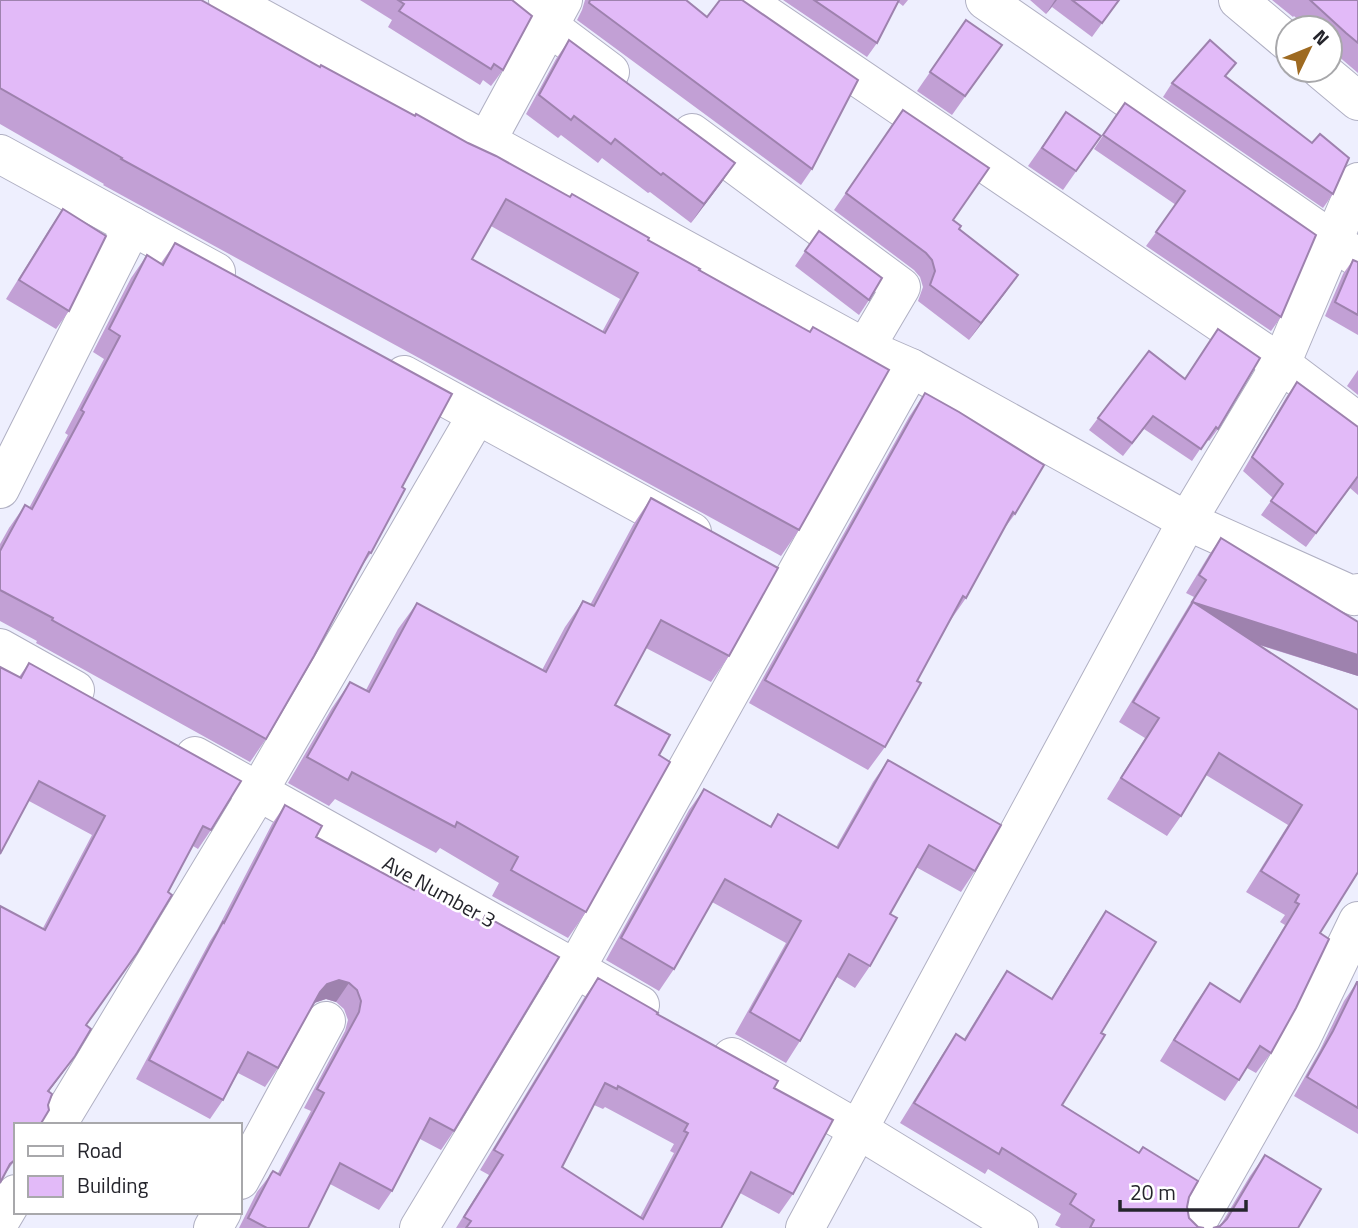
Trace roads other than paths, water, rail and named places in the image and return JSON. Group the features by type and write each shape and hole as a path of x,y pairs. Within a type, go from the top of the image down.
{"street":[{"path":"228,0 865,348 911,368 1186,521 1354,596 1358,593"},
{"path":"514,0 556,13 636,91"},
{"path":"744,0 1281,364 1358,422"},
{"path":"985,0 1346,250"},
{"path":"1238,0 1274,30"},
{"path":"486,142 556,13"},
{"path":"1338,84 1358,101"},
{"path":"670,116 901,287 865,348"},
{"path":"0,154 251,291"},
{"path":"805,1228 1186,521 1346,250 1358,182"},
{"path":"0,489 132,226"},
{"path":"370,356 717,546"},
{"path":"419,1228 576,968 777,579 911,368"},
{"path":"58,1123 258,792 477,415"},
{"path":"0,648 106,707"},
{"name":"Ave Number 3","path":"164,740 670,1022"},
{"path":"1194,1228 1301,1039 1358,922"},
{"path":"242,1176 326,1021"},
{"path":"706,1042 859,1130 1019,1228"},
{"path":"0,1221 14,1197"}]}
